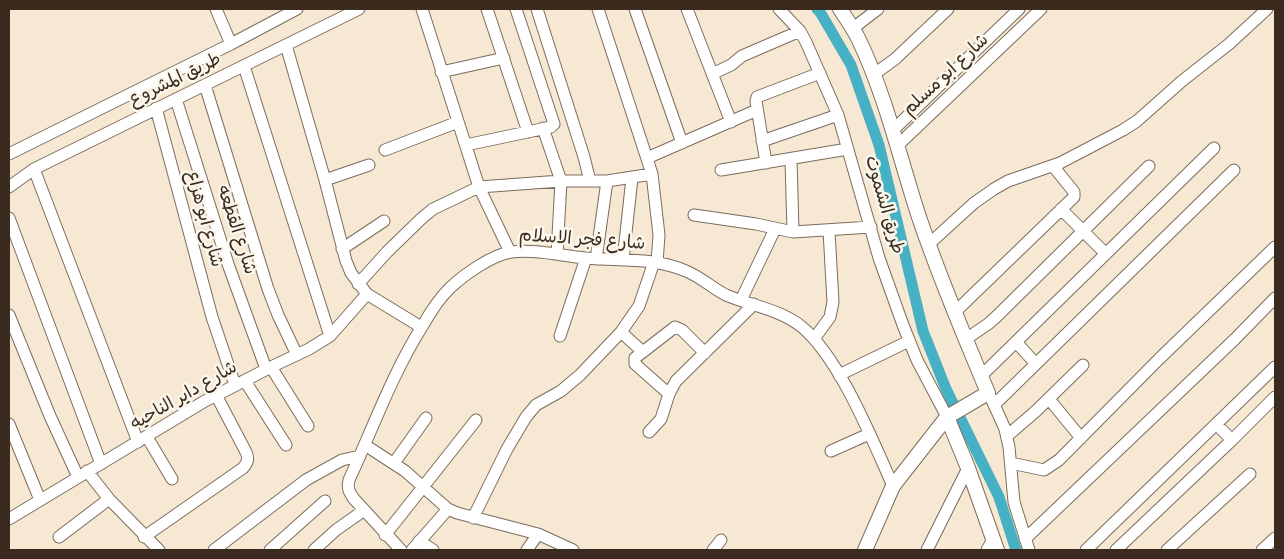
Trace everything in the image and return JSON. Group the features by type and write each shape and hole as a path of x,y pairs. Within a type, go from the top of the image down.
{"street":[{"path":"216,9 231,44"},
{"name":"طريق المشروع","path":"9,154 231,44 297,9"},
{"name":"طريق المشروع","path":"9,187 34,169 359,9"},
{"path":"422,9 479,187 510,252"},
{"path":"487,9 528,132"},
{"path":"466,145 553,126 554,120 516,9"},
{"path":"473,518 507,449 532,409 561,391 580,375 621,332 639,306 656,262 659,235 652,174 598,9"},
{"path":"635,9 682,144"},
{"path":"687,9 730,122"},
{"name":"طريق الشموت","path":"779,9 800,31 838,115 879,258 921,367 950,415"},
{"name":"طريق الشموت","path":"840,9 858,38 873,75 929,244 991,399"},
{"path":"852,28 878,9"},
{"path":"873,75 895,59 948,9"},
{"path":"892,130 1019,9"},
{"name":"شارع ابو مسلم","path":"897,146 1041,9"},
{"path":"929,244 974,203 994,189 1008,181 1053,166 1137,121 1182,81 1229,44 1267,9"},
{"path":"522,26 539,14 590,181"},
{"path":"712,74 731,66 742,56 800,31"},
{"path":"286,45 348,267 358,284 367,294 421,327"},
{"path":"441,72 504,58"},
{"path":"244,66 330,336"},
{"path":"766,163 756,101 760,95 820,73"},
{"path":"205,85 268,289 297,355"},
{"name":"شارع القطعه","path":"176,99 228,264 268,368 308,426"},
{"name":"شارع ابو هزاع","path":"156,108 219,340 240,383 286,445"},
{"path":"648,158 757,110"},
{"path":"762,141 838,115"},
{"path":"386,150 458,122"},
{"path":"543,128 561,181 557,254"},
{"path":"981,376 1214,148"},
{"path":"721,170 848,150"},
{"path":"791,159 793,232"},
{"path":"325,180 369,164"},
{"path":"955,312 1075,195 1053,166"},
{"path":"966,339 988,324 1149,166"},
{"path":"34,169 143,440 172,479"},
{"path":"865,550 893,486 950,415 973,402 991,399 1036,364 1234,170"},
{"path":"358,284 387,252 433,209 479,187 561,181 607,181 652,174"},
{"path":"623,260 632,178"},
{"path":"560,336 591,258 607,181"},
{"path":"1061,209 1106,254"},
{"path":"694,215 793,232 871,227"},
{"path":"9,218 100,464"},
{"path":"342,249 384,222"},
{"path":"741,300 775,229"},
{"path":"814,339 830,317 833,302 829,231"},
{"path":"1012,463 1044,470 1059,460 1159,359 1275,247"},
{"name":"شارع فجر الاسلام","path":"400,550 363,511 349,492 348,486 390,385 421,327 442,296 476,268 510,252 656,262 687,271 726,295 764,307 801,326 814,339 839,375 893,486"},
{"name":"شارع داير الناحيه","path":"9,519 216,395 297,355 330,336 367,294"},
{"path":"991,399 1007,436 1012,463 1014,502 1027,545 1275,298"},
{"path":"649,432 661,419 669,394 676,381 754,304"},
{"path":"9,315 50,416 83,474 109,498 156,550"},
{"path":"669,394 635,364 635,358 675,327 682,330 705,353"},
{"path":"621,332 642,352"},
{"path":"839,375 910,341"},
{"path":"1016,342 1036,364"},
{"path":"1007,436 1050,399 1083,365"},
{"path":"1086,550 1275,367"},
{"path":"144,537 243,468 247,463 246,452 216,395"},
{"path":"1116,550 1275,397"},
{"path":"1050,399 1081,438"},
{"path":"950,415 993,546"},
{"path":"394,463 426,418"},
{"path":"386,535 476,420"},
{"path":"9,424 40,500"},
{"path":"1217,424 1232,440"},
{"path":"831,451 869,434"},
{"path":"365,445 394,463 448,509 473,518 538,534 573,550"},
{"path":"214,550 306,480 342,460 360,456"},
{"path":"927,550 968,468"},
{"path":"1167,550 1250,474"},
{"path":"59,538 109,498"},
{"path":"270,550 325,501"},
{"path":"433,550 415,546 448,509"},
{"path":"314,550 336,530 363,511"},
{"path":"526,550 538,534"},
{"path":"1262,550 1275,538"},
{"path":"713,550 721,540"}],"waterway":[{"path":"817,9 851,65 879,145 923,331 946,389 999,497 1016,550"}]}
